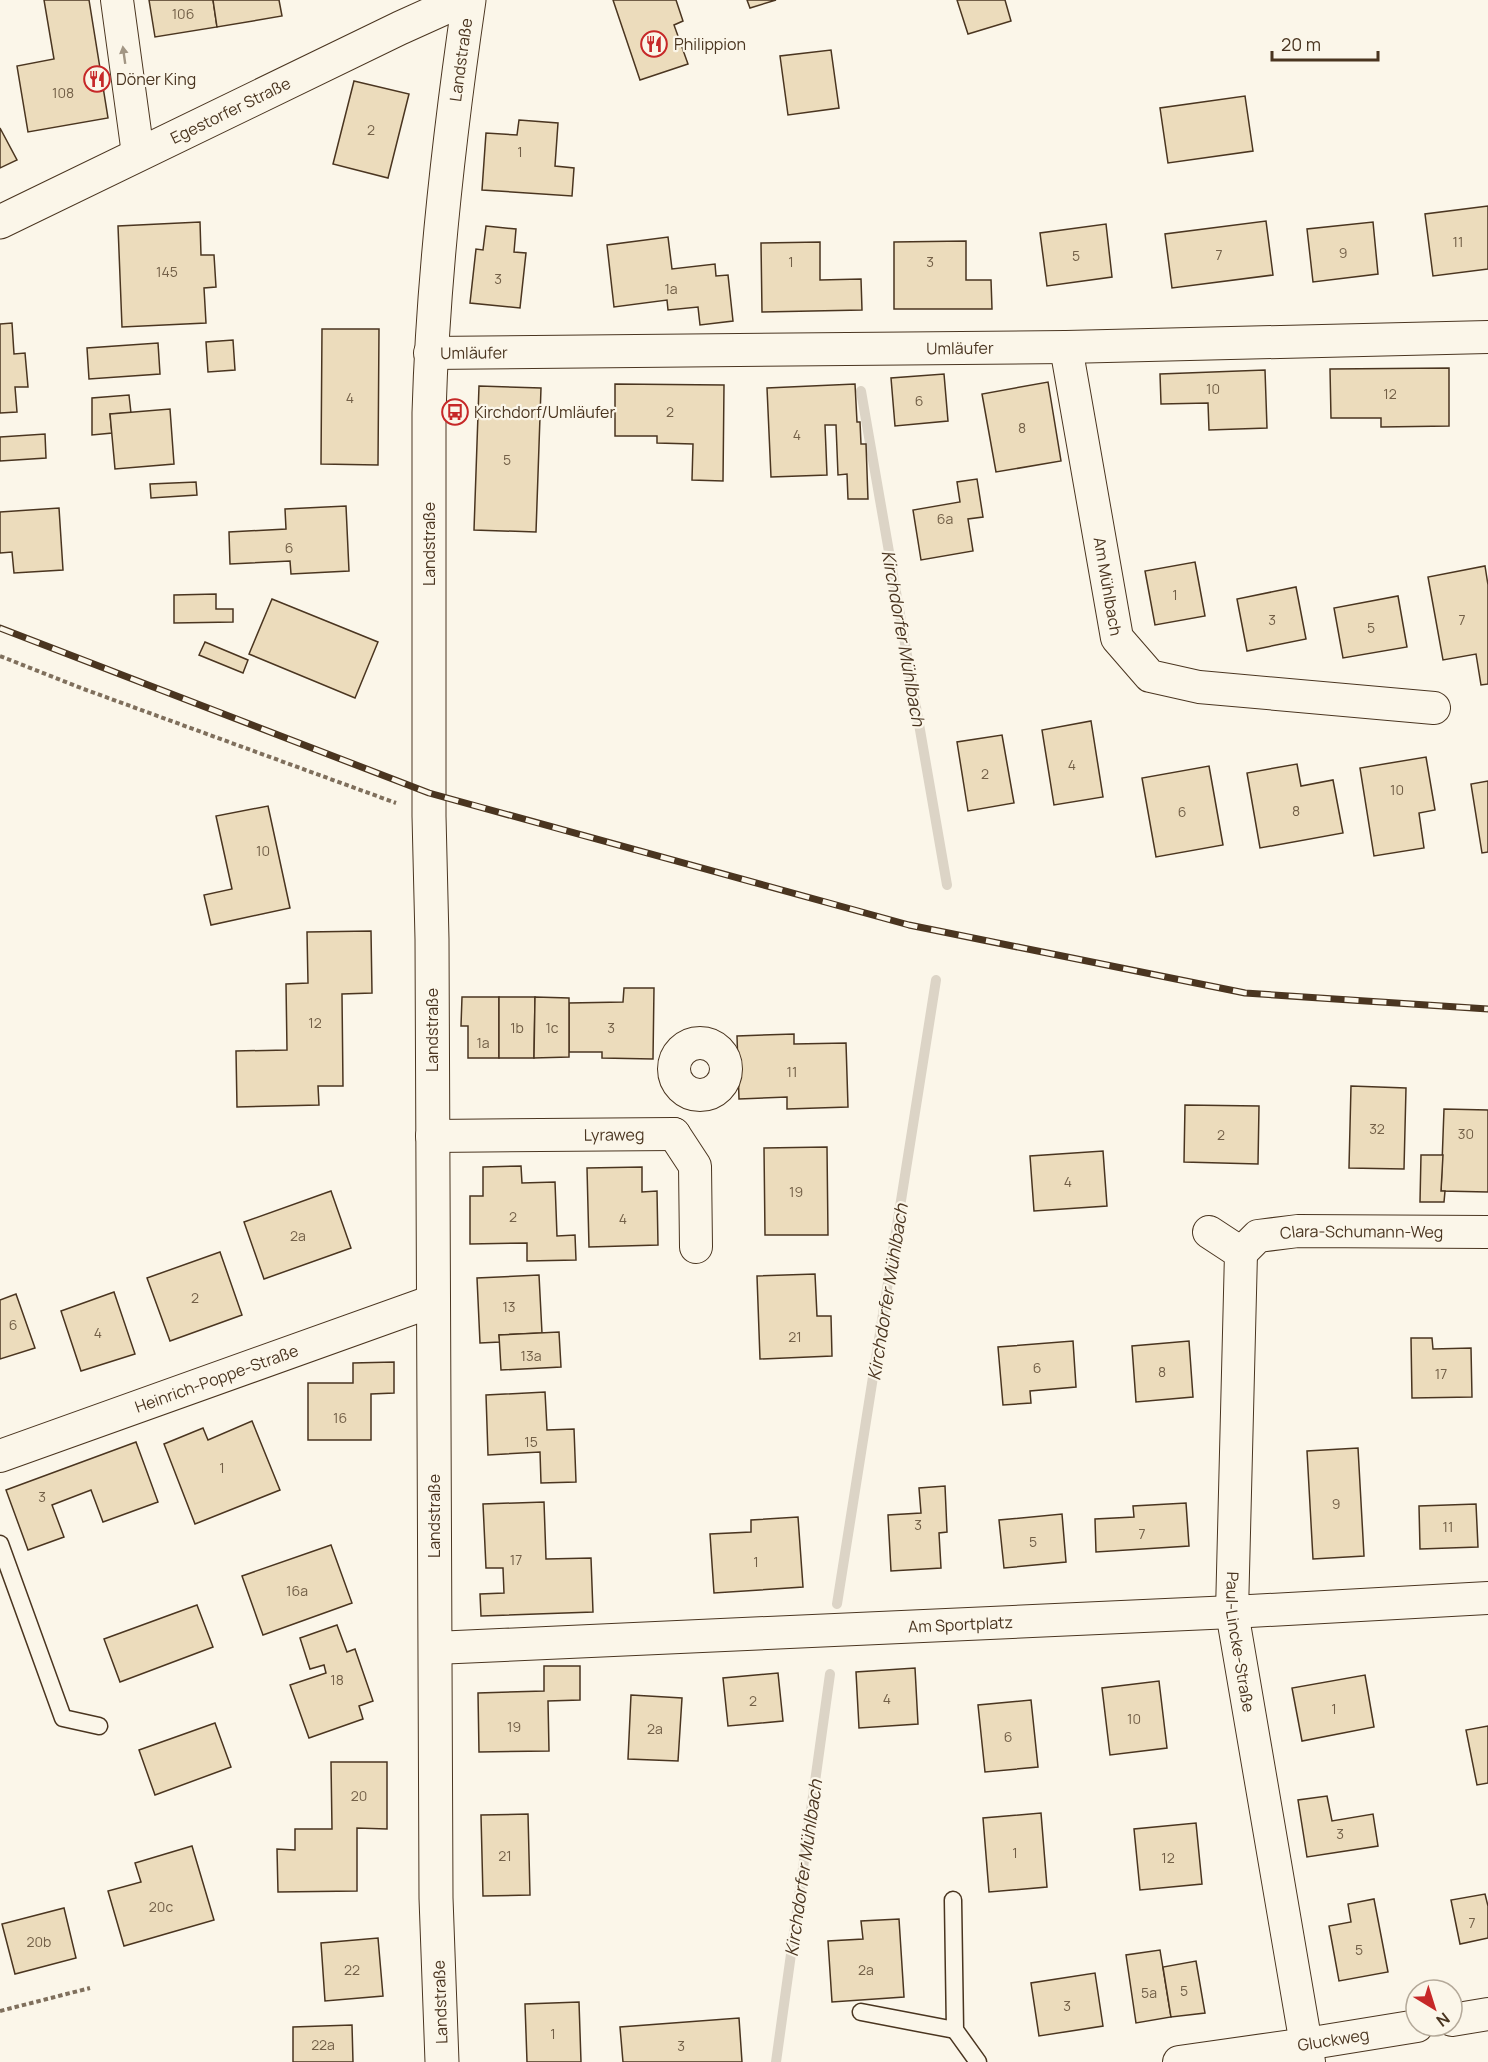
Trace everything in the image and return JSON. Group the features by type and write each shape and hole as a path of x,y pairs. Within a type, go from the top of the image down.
{"street":[{"path":"117,0 138,154"},
{"name":"Egestorfer Straße","path":"0,222 462,0"},
{"name":"Landstraße","path":"442,2062 436,1898 429,816 429,413 430,354 446,168 469,0"},
{"name":"Umläufer","path":"430,354 1488,338"},
{"name":"Am Mühlbach","path":"1066,346 1118,638 1150,676 1199,687 1434,708"},
{"path":"688,1092 674,1134 695,1166 696,1247"},
{"name":"Lyraweg","path":"432,1136 674,1134"},
{"name":"Clara-Schumann-Weg","path":"1241,1253 1258,1236 1299,1231 1488,1232"},
{"path":"1209,1232 1241,1253"},
{"name":"Paul-Lincke-Straße","path":"1241,1253 1232,1612 1307,2053"},
{"name":"Heinrich-Poppe-Straße","path":"0,1456 433,1301"},
{"name":"Am Sportplatz","path":"435,1648 1232,1612 1488,1598"},
{"path":"1464,2018 1488,2014"},
{"name":"Gluckweg","path":"1179,2062 1307,2053 1404,2029"}],"lane":[{"path":"0,1544 63,1718 99,1726"},
{"path":"953,1899 955,2030 978,2062"},
{"path":"861,2012 955,2030"}],"path":[{"path":"0,656 429,816"},
{"path":"0,2011 90,1988"}],"building":[{"path":"44,0 89,0 108,118 28,132 17,66 54,59"},
{"path":"149,0 213,0 217,27 155,37"},
{"path":"213,0 279,0 282,16 217,27"},
{"name":"Philippion","path":"613,0 676,0 683,21 674,25 688,64 640,80"},
{"path":"747,0 776,0 750,8"},
{"path":"957,0 1005,0 1011,21 968,34"},
{"path":"831,50 839,108 788,115 780,56"},
{"path":"354,81 409,94 388,178 333,164"},
{"path":"1245,96 1253,151 1168,163 1160,108"},
{"path":"519,120 558,123 555,166 574,168 572,196 482,190 486,133 517,135"},
{"path":"0,128 17,160 0,168"},
{"path":"1488,206 1488,269 1433,276 1425,214"},
{"path":"1266,221 1273,275 1172,288 1165,234"},
{"path":"200,222 201,255 214,255 216,287 204,288 206,323 122,327 118,226"},
{"path":"1373,222 1378,274 1313,282 1307,229"},
{"path":"1106,224 1112,277 1047,286 1040,233"},
{"path":"486,226 516,229 514,252 526,253 520,308 470,303 476,249 483,250"},
{"path":"668,237 672,269 715,264 716,276 728,275 733,321 700,325 698,307 668,310 667,300 614,307 607,245"},
{"path":"966,241 966,280 991,280 992,309 894,309 894,242"},
{"path":"820,242 820,280 861,279 862,310 762,312 761,243"},
{"path":"12,323 14,354 25,353 28,387 15,387 17,412 0,413 0,324"},
{"path":"322,329 379,329 378,465 321,464"},
{"path":"233,340 235,370 208,372 206,342"},
{"path":"158,343 160,374 89,379 87,348"},
{"path":"1449,368 1449,426 1381,427 1381,418 1331,418 1330,369"},
{"path":"1265,370 1267,428 1209,430 1208,403 1161,404 1160,374"},
{"path":"944,374 948,421 895,426 891,378"},
{"path":"1048,382 1061,461 996,472 982,394"},
{"path":"615,384 724,385 723,481 692,480 693,444 657,443 657,436 615,436"},
{"path":"855,384 861,444 866,444 868,499 848,499 847,474 838,475 836,425 825,425 827,475 771,477 767,388"},
{"path":"479,386 541,388 536,532 474,530"},
{"path":"129,395 131,413 110,414 112,433 92,435 92,398"},
{"path":"170,409 174,464 115,469 110,414"},
{"path":"45,434 46,458 0,461 0,437"},
{"path":"977,479 983,517 968,519 973,551 921,560 913,510 960,502 957,482"},
{"path":"196,482 197,495 151,498 150,484"},
{"path":"346,506 349,571 291,574 290,561 230,564 229,532 286,529 285,509"},
{"path":"59,508 63,570 14,573 12,552 0,553 0,512"},
{"path":"1195,562 1205,616 1155,625 1145,571"},
{"path":"1485,566 1488,585 1488,684 1481,685 1476,654 1443,660 1428,577"},
{"path":"1296,587 1306,639 1247,651 1237,599"},
{"path":"216,594 216,609 233,609 233,622 174,623 174,595"},
{"path":"1398,596 1407,647 1343,658 1334,608"},
{"path":"272,599 378,642 355,698 249,654"},
{"path":"205,642 248,660 243,673 199,655"},
{"path":"1091,721 1103,797 1054,805 1042,730"},
{"path":"1002,735 1014,803 968,811 957,742"},
{"path":"1426,757 1435,810 1419,813 1424,848 1374,856 1360,768"},
{"path":"1297,764 1301,786 1333,780 1343,833 1260,848 1247,773"},
{"path":"1209,766 1223,845 1156,857 1142,778"},
{"path":"1488,781 1488,852 1482,853 1471,784"},
{"path":"268,806 290,908 211,925 204,895 232,889 216,816"},
{"path":"371,931 372,993 342,994 343,1086 318,1086 319,1105 237,1107 236,1051 287,1050 286,984 308,983 307,932"},
{"path":"624,988 654,988 653,1059 602,1058 602,1052 569,1052 569,1003 623,1002"},
{"path":"462,997 499,997 499,1058 468,1058 468,1026 461,1026"},
{"path":"499,997 535,997 534,1058 499,1058"},
{"path":"535,997 569,998 569,1057 534,1058"},
{"path":"794,1034 794,1044 846,1043 848,1107 787,1109 787,1097 739,1099 737,1036"},
{"path":"1351,1086 1406,1088 1404,1169 1349,1168"},
{"path":"1185,1105 1259,1106 1258,1164 1184,1162"},
{"path":"1444,1109 1488,1110 1488,1192 1441,1191"},
{"path":"827,1147 828,1235 765,1235 764,1148"},
{"path":"1103,1151 1107,1206 1034,1211 1030,1156"},
{"path":"1421,1155 1443,1155 1441,1191 1445,1191 1444,1202 1420,1202"},
{"path":"521,1166 522,1183 555,1182 557,1236 575,1235 576,1260 527,1261 527,1243 470,1244 470,1196 483,1196 483,1167"},
{"path":"642,1167 642,1192 657,1191 658,1245 589,1247 587,1168"},
{"path":"331,1191 351,1248 264,1279 244,1222"},
{"path":"220,1252 242,1315 170,1341 147,1278"},
{"path":"815,1274 817,1316 831,1316 832,1356 760,1359 757,1276"},
{"path":"539,1275 542,1333 499,1335 500,1342 480,1343 477,1278"},
{"path":"114,1292 135,1354 81,1371 61,1311"},
{"path":"16,1294 35,1348 0,1359 0,1300"},
{"path":"559,1332 561,1367 501,1370 499,1335"},
{"path":"1411,1338 1432,1338 1433,1349 1471,1348 1472,1397 1412,1398"},
{"path":"1073,1341 1076,1387 1030,1391 1031,1403 1003,1405 998,1347"},
{"path":"1189,1341 1193,1397 1136,1402 1132,1346"},
{"path":"394,1362 394,1393 371,1394 371,1440 308,1440 308,1383 353,1383 353,1363"},
{"path":"545,1392 547,1430 574,1429 576,1482 541,1483 540,1452 488,1455 486,1395"},
{"path":"252,1421 280,1490 195,1524 164,1444 203,1428 208,1440"},
{"path":"136,1442 158,1502 103,1522 91,1490 52,1505 64,1537 28,1550 6,1490"},
{"path":"1358,1448 1364,1556 1313,1559 1307,1451"},
{"path":"945,1486 947,1532 939,1533 941,1568 891,1571 888,1515 921,1513 919,1488"},
{"path":"544,1502 546,1559 591,1558 593,1612 481,1616 480,1594 504,1593 503,1568 486,1568 483,1504"},
{"path":"1186,1503 1189,1546 1096,1552 1095,1519 1134,1517 1133,1506"},
{"path":"1476,1504 1478,1547 1420,1549 1419,1506"},
{"path":"1062,1514 1066,1562 1004,1568 999,1520"},
{"path":"798,1517 803,1587 714,1593 710,1534 751,1532 751,1520"},
{"path":"331,1545 352,1603 263,1635 242,1576"},
{"path":"197,1605 213,1647 120,1682 104,1639"},
{"path":"337,1625 347,1652 355,1649 373,1701 359,1706 363,1719 309,1738 290,1685 326,1673 324,1665 310,1669 300,1638"},
{"path":"544,1666 580,1666 580,1700 548,1701 549,1751 479,1752 478,1693 544,1691"},
{"path":"915,1668 918,1724 859,1728 856,1672"},
{"path":"778,1673 783,1721 728,1726 723,1678"},
{"path":"1365,1675 1374,1727 1302,1741 1292,1688"},
{"path":"1159,1681 1167,1748 1110,1755 1102,1688"},
{"path":"631,1695 682,1698 678,1761 628,1759"},
{"path":"1031,1700 1038,1767 985,1772 978,1705"},
{"path":"215,1723 231,1767 155,1795 139,1750"},
{"path":"1488,1726 1488,1783 1477,1785 1466,1730"},
{"path":"331,1762 387,1762 387,1829 357,1828 357,1891 278,1892 277,1849 295,1850 295,1829 332,1829"},
{"path":"1327,1796 1332,1821 1373,1814 1378,1846 1307,1857 1298,1800"},
{"path":"1041,1813 1047,1887 989,1892 983,1818"},
{"path":"528,1814 530,1895 483,1896 481,1815"},
{"path":"1196,1823 1202,1884 1140,1890 1134,1829"},
{"path":"192,1846 214,1920 124,1946 108,1891 141,1882 135,1863"},
{"path":"1485,1894 1488,1906 1488,1938 1460,1944 1451,1900"},
{"path":"1374,1899 1388,1972 1339,1981 1329,1926 1351,1922 1348,1904"},
{"path":"64,1908 76,1958 15,1974 2,1924"},
{"path":"899,1919 904,1997 832,2002 828,1941 863,1939 861,1921"},
{"path":"378,1938 383,1996 325,2001 321,1943"},
{"path":"1160,1950 1171,2017 1136,2023 1126,1955"},
{"path":"1196,1961 1205,2013 1171,2017 1163,1967"},
{"path":"1095,1973 1103,2026 1039,2036 1031,1983"},
{"path":"579,2002 581,2062 527,2062 525,2004"},
{"path":"739,2018 742,2062 623,2062 620,2027"},
{"path":"352,2025 353,2062 293,2062 293,2027"}],"waterway":[{"name":"Kirchdorfer Mühlbach","path":"861,391 947,885"},
{"name":"Kirchdorfer Mühlbach","path":"837,1604 936,980"},
{"name":"Kirchdorfer Mühlbach","path":"776,2062 830,1674"}],"railway":[{"path":"0,628 429,793 909,925 1245,993 1488,1009"}],"place":[{"name":"Philippion","path":"654,44"},
{"name":"Döner King","path":"97,79"},
{"name":"Kirchdorf/Umläufer","path":"455,412"}]}
